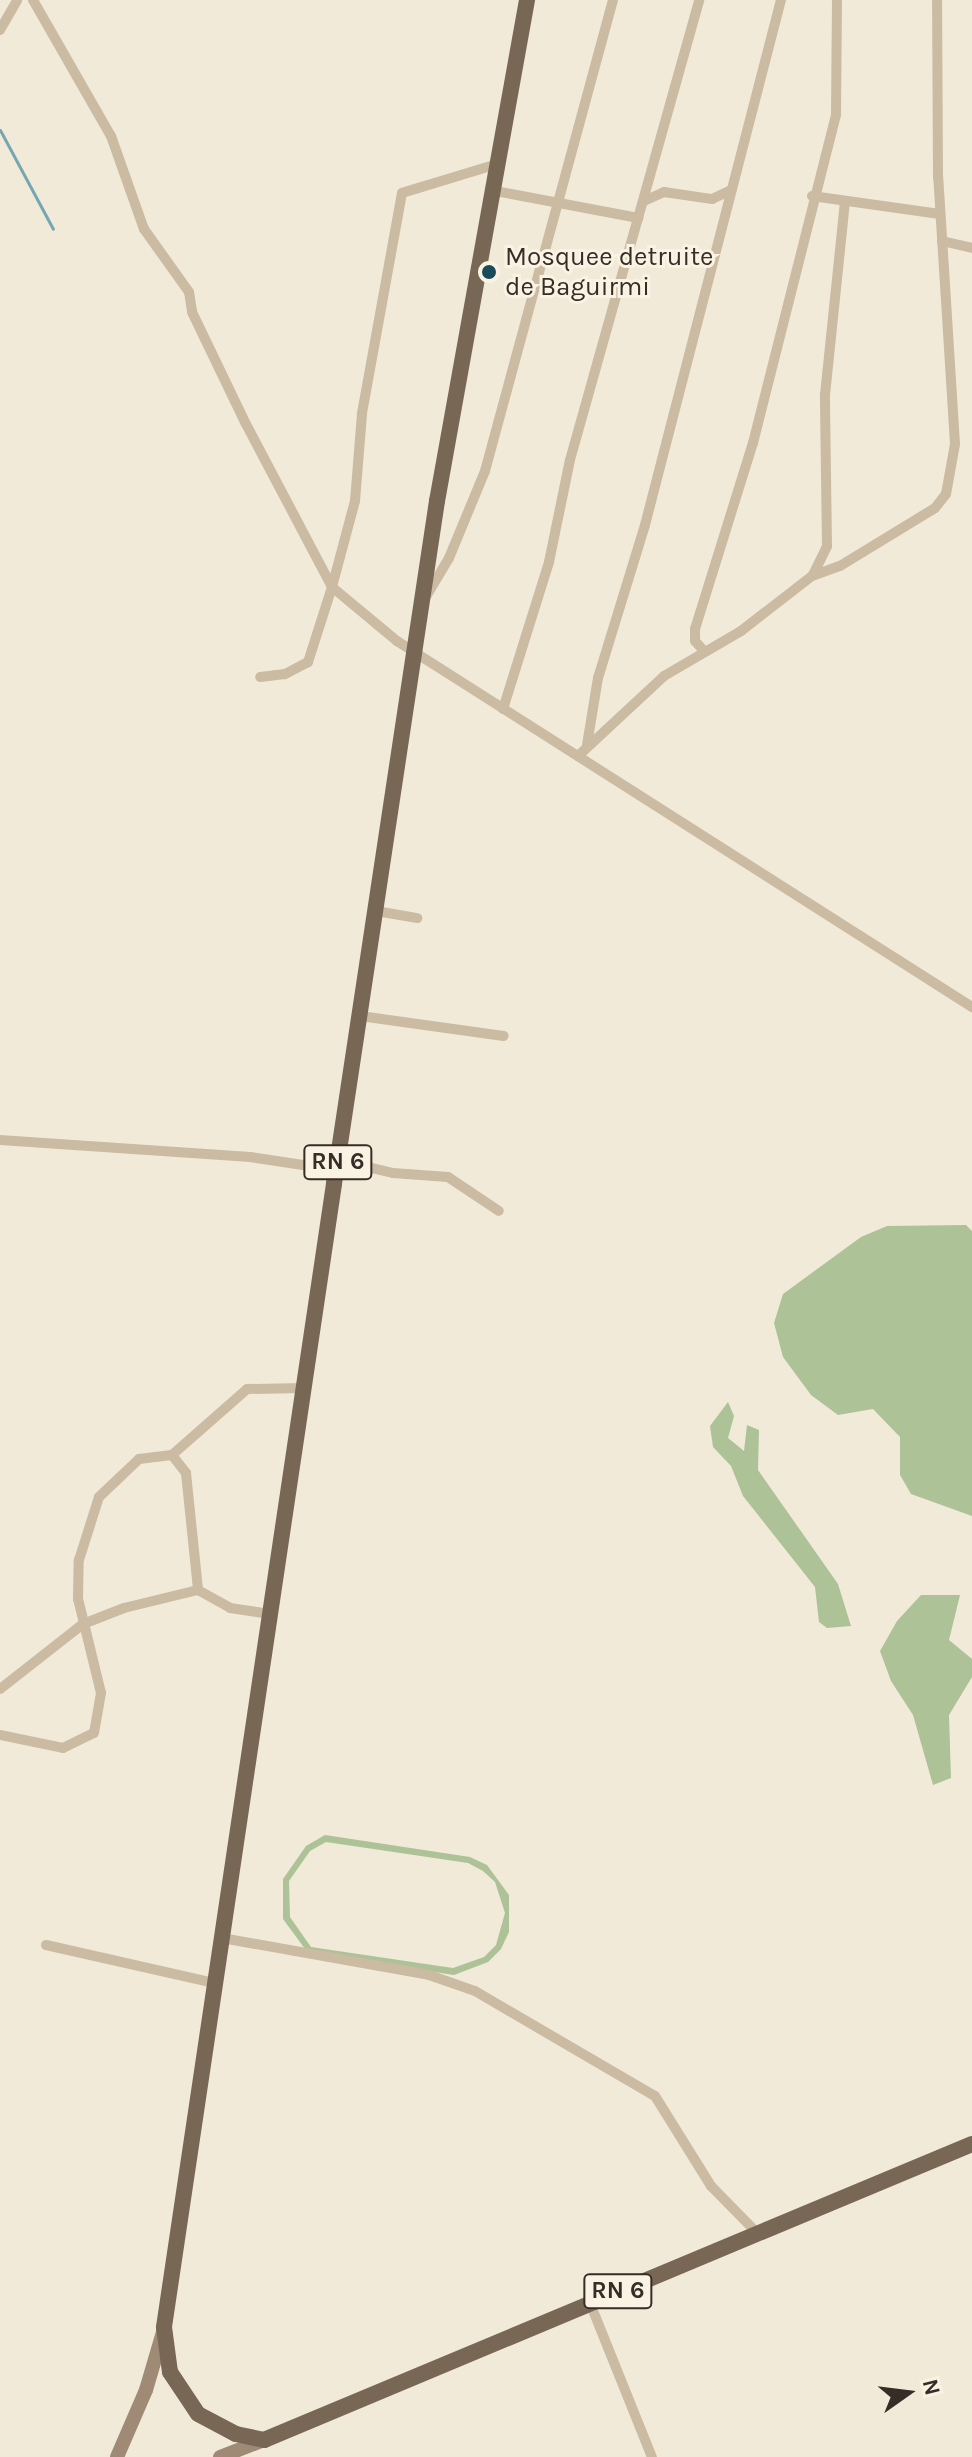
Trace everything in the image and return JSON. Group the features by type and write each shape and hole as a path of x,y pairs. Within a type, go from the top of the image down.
{"main road":[{"name":"RN 6","path":"527,0 494,165 415,651 337,1165 164,2327 170,2372 186,2401 216,2426 264,2440 972,2144"},
{"path":"117,2457 146,2390 164,2327"},
{"path":"220,2457 264,2440"}],"street":[{"path":"0,30 17,0"},
{"path":"33,0 111,136 144,229 189,292 192,312 246,424 332,587 357,613 503,709 972,1007"},
{"path":"423,602 475,502 613,0"},
{"path":"503,709 549,562 570,460 699,0"},
{"path":"587,745 598,678 645,525 781,0"},
{"path":"704,651 695,641 695,629 753,443 812,196 836,114 837,0"},
{"path":"578,756 641,694 704,651 741,631 812,576 840,566 935,508 946,494 955,444 940,214 937,0"},
{"path":"260,677 285,674 308,662 332,587 355,501 362,414 402,193 494,165"},
{"path":"490,190 638,218"},
{"path":"644,201 664,192 712,199 731,190"},
{"path":"812,196 940,214"},
{"path":"812,576 827,546 825,395 845,203"},
{"path":"942,241 966,248"},
{"path":"945,261 966,248"},
{"path":"827,546 840,566"},
{"path":"376,911 417,918"},
{"path":"360,1016 504,1036"},
{"path":"0,1140 250,1157 448,1177 499,1211"},
{"path":"0,1735 63,1748 94,1733 101,1693 83,1624 78,1570 92,1509 139,1459 172,1455 247,1389 304,1388"},
{"path":"172,1455 190,1485 198,1590"},
{"path":"0,1689 83,1624 198,1590 230,1608 270,1614"},
{"path":"222,1938 429,1975 475,1991 655,2096 711,2186 758,2234"},
{"path":"46,1945 215,1983"},
{"path":"590,2303 652,2457"}],"green space":[{"path":"966,1225 972,1231 972,1516 911,1494 900,1475 900,1437 873,1409 838,1415 811,1395 783,1357 774,1323 783,1294 861,1237 887,1226"},
{"path":"728,1402 734,1416 728,1438 744,1451 747,1425 759,1430 758,1470 838,1584 851,1626 827,1628 819,1622 815,1587 743,1496 731,1466 713,1447 710,1426"},
{"path":"921,1595 960,1595 949,1640 972,1659 972,1677 949,1715 951,1778 933,1785 913,1715 891,1681 880,1651 897,1621"},
{"path":"325,1835 470,1857 487,1865 509,1895 509,1932 501,1949 488,1962 454,1975 308,1953 283,1919 283,1879 306,1846","holes":["326,1842 468,1863 495,1882 505,1913 496,1945 484,1957 453,1968 311,1947 290,1917 289,1881 310,1851"]}],"waterway":[{"path":"0,130 53,229"}],"place":[{"name":"Mosquee detruite de Baguirmi","path":"489,272"}]}
